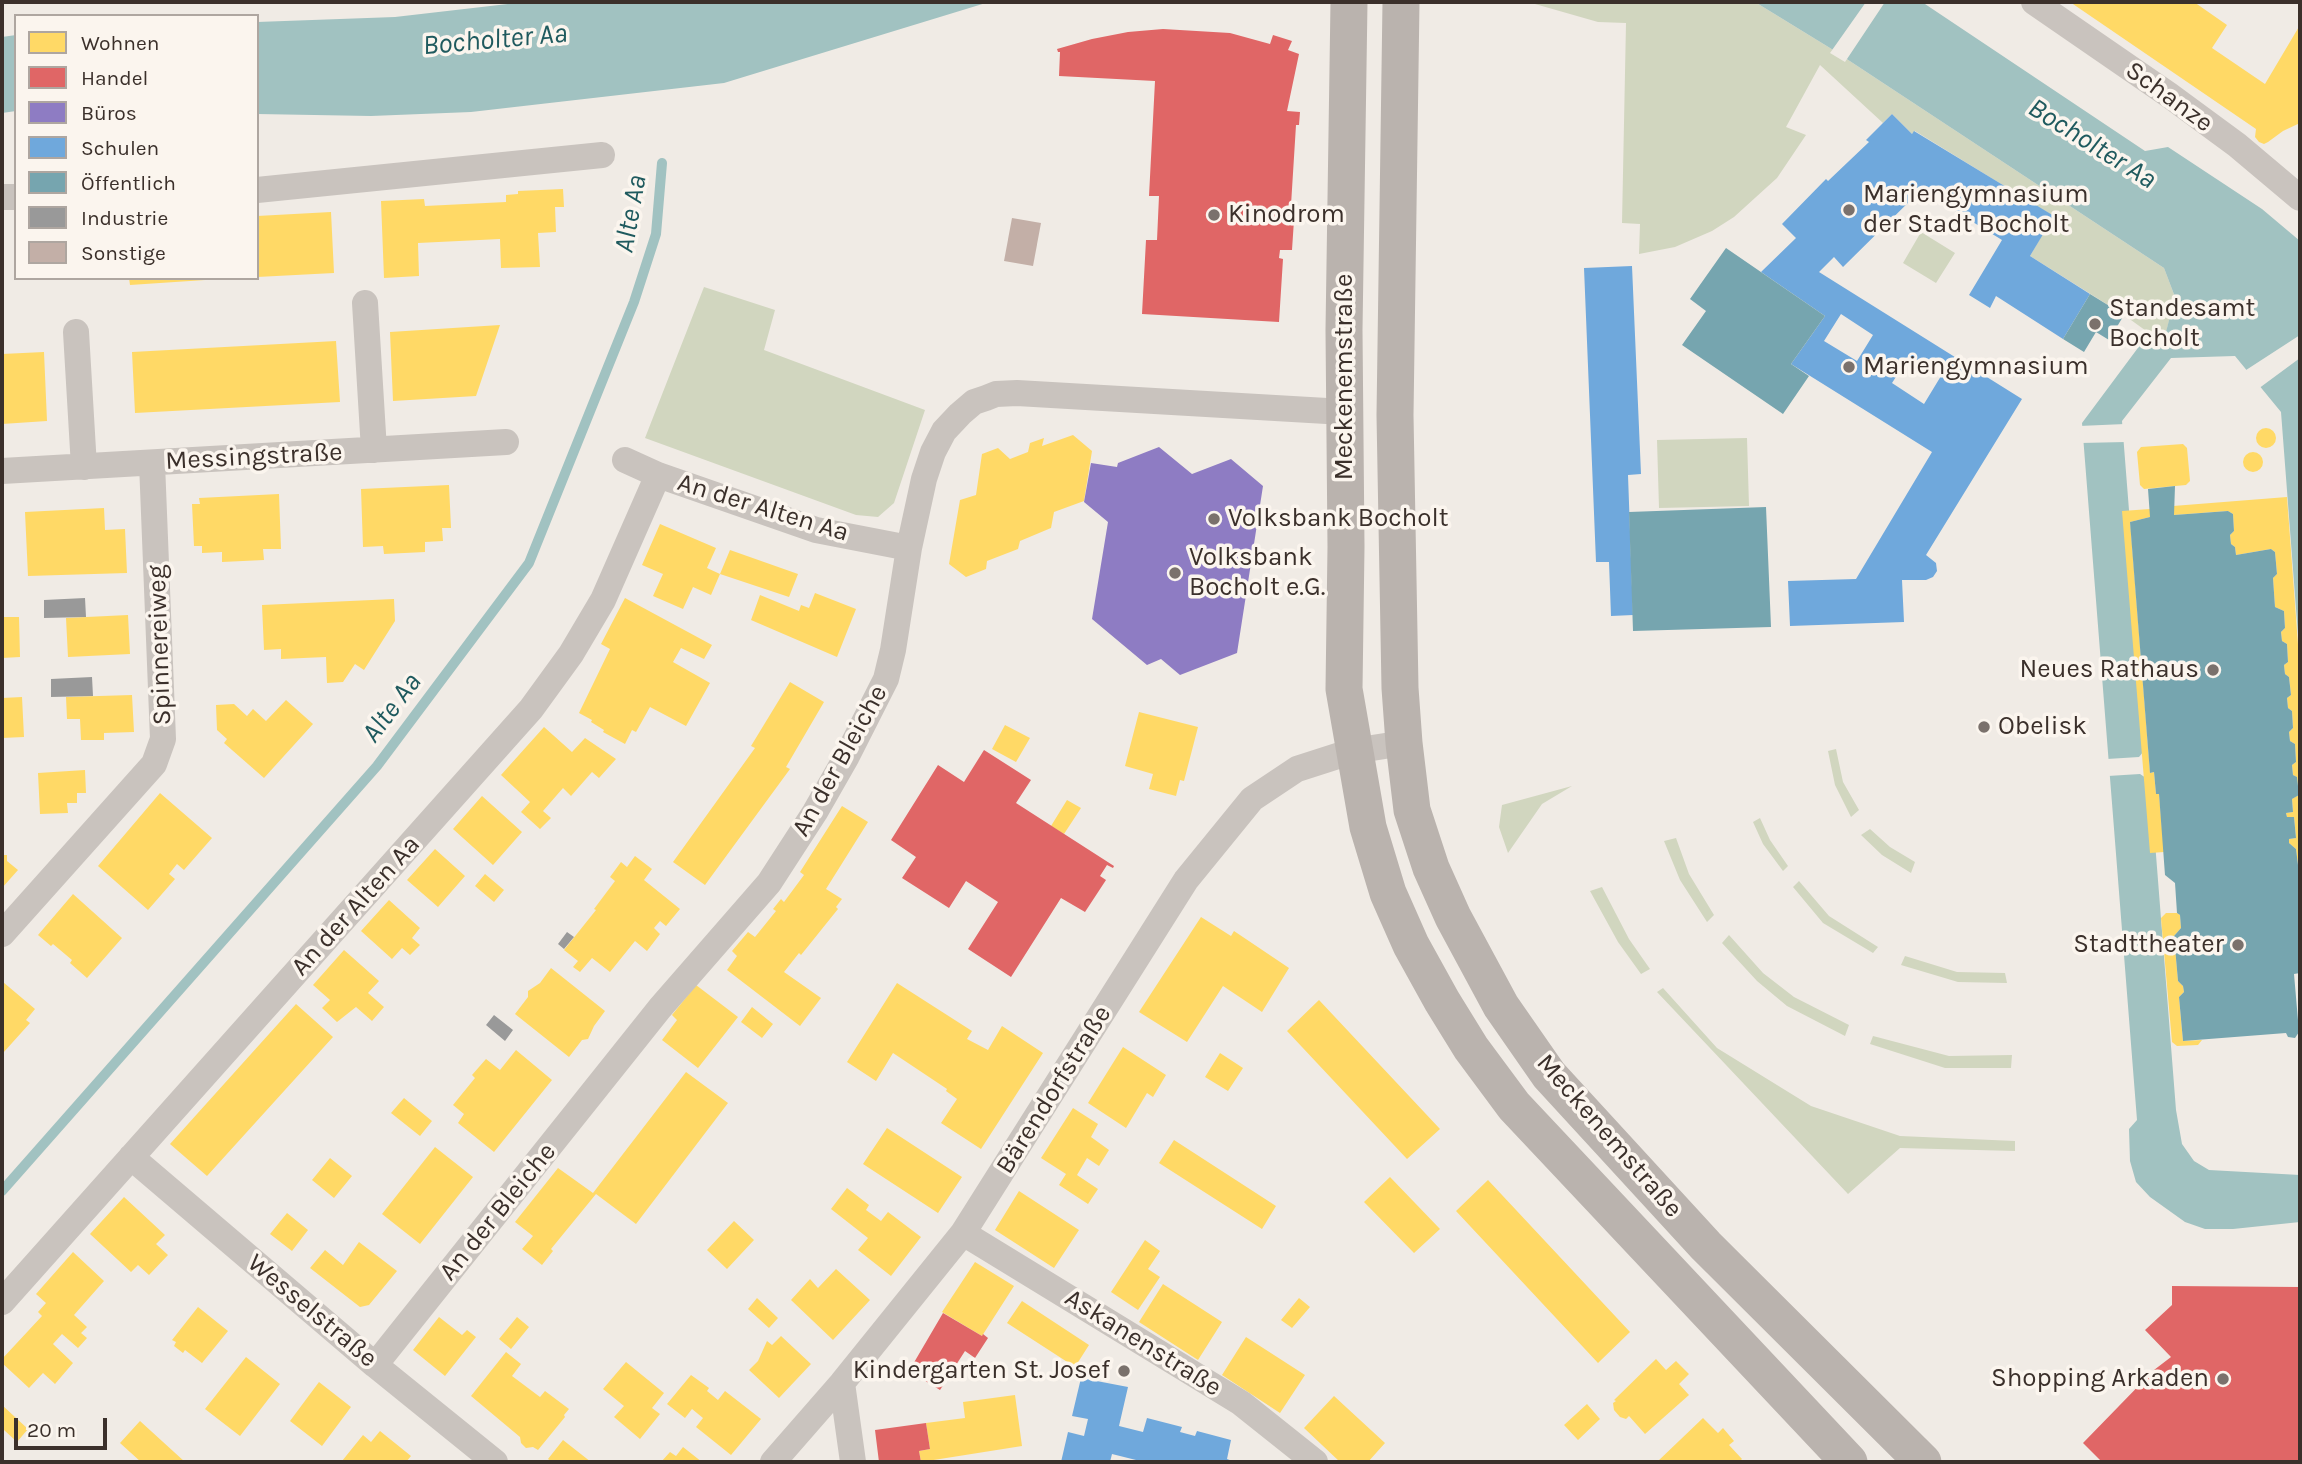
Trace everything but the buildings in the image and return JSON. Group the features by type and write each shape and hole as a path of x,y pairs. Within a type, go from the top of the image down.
{"main road":[{"name":"Meckenemstraße","path":"1349,2 1344,689 1368,827 1388,893 1427,975 1471,1048 1514,1106 1849,1462"},
{"name":"Meckenemstraße","path":"1401,2 1395,437 1400,688 1412,810 1431,868 1453,917 1501,1006 1549,1075 1706,1246 1923,1462"}],"street":[{"name":"Schanze","path":"2034,2 2179,102 2237,145 2300,198"},
{"path":"259,190 602,155"},
{"path":"365,303 374,450"},
{"path":"76,332 84,467"},
{"name":"An der Bleiche","path":"375,1366 660,1008 769,883 815,812 886,679 923,479 944,431 974,402 996,394 1017,393 1344,412"},
{"name":"Messingstraße","path":"2,471 506,442"},
{"name":"An der Alten Aa","path":"625,460 658,475 816,530 909,548"},
{"name":"Spinnereiweg","path":"2,934 154,764 163,739 152,463"},
{"name":"An der Alten Aa","path":"2,1302 531,709 571,654 603,600 658,475"},
{"path":"1353,751 1404,743"},
{"name":"Bärendorfstraße","path":"773,1462 842,1384 963,1233 1186,880 1252,799 1297,769 1353,751"},
{"name":"Wesselstraße","path":"131,1157 375,1366 495,1462"},
{"name":"Askanenstraße","path":"963,1233 1241,1404 1315,1462"},
{"path":"842,1384 853,1462"}],"green space":[{"path":"1528,2 1755,2 1830,48 2164,268 2175,297 2166,333 2149,333 2030,256 2053,216 1915,131 1912,134 1892,114 1883,123 1820,65 1786,127 1806,135 1777,178 1734,217 1712,231 1675,247 1639,254 1640,224 1622,223 1626,23 1598,22"},
{"path":"1921,232 1955,253 1936,283 1903,263"},
{"path":"704,287 775,310 764,350 925,410 894,503 878,517 856,515 645,438"},
{"path":"1747,438 1749,506 1659,508 1657,440"},
{"path":"1836,749 1843,782 1859,810 1851,817 1835,785 1828,751"},
{"path":"1572,786 1542,804 1508,853 1499,827 1502,805"},
{"path":"1760,818 1770,840 1788,866 1783,871 1763,844 1753,822"},
{"path":"1870,829 1890,847 1915,862 1911,873 1882,855 1861,835"},
{"path":"1676,838 1689,874 1714,915 1707,922 1680,880 1664,841"},
{"path":"1799,881 1829,916 1878,947 1873,953 1823,923 1793,887"},
{"path":"1602,887 1629,939 1650,969 1641,974 1618,942 1590,891"},
{"path":"1729,935 1763,973 1794,997 1849,1025 1845,1036 1787,1006 1757,981 1722,943"},
{"path":"1905,956 1957,972 2005,973 2007,983 1958,982 1901,965"},
{"path":"1663,988 1717,1048 1811,1106 1900,1136 2015,1141 2015,1151 1900,1148 1848,1194 1657,992"},
{"path":"1873,1036 1949,1056 2012,1055 2011,1068 1945,1068 1870,1044"}],"water":[{"name":"Bocholter Aa","path":"525,2 989,2 724,83 471,112 371,116 259,114 259,22 395,17"},
{"name":"Bocholter Aa","path":"1755,2 1922,2 2145,151 2168,147 2262,209 2300,241 2300,661 2281,412 2235,356 2171,358 2122,421 2176,1110 2182,1144 2194,1161 2209,1170 2300,1175 2300,1222 2205,1229 2185,1222 2150,1197 2136,1182 2130,1161 2129,1129 2137,1120 2082,423 2149,333 2166,332 2175,297 2164,268 1830,48"},
{"path":"14,35 14,111 2,113 2,37"}],"pier":[{"path":"1866,2 1885,2 1845,62 1830,53"},
{"path":"2300,335 2300,358 2258,389 2243,372"},
{"path":"2125,424 2126,442 2080,443 2079,426"},
{"path":"2143,752 2149,780 2140,774 2108,776 2107,759 2139,757"}],"waterway":[{"name":"Alte Aa","path":"2,1191 377,766 529,563 634,302 656,234 662,163"}],"place":[{"name":"Mariengymnasium der Stadt Bocholt","path":"1849,210"},
{"name":"Kinodrom","path":"1214,215"},
{"name":"Standesamt Bocholt","path":"2095,324"},
{"name":"Mariengymnasium","path":"1849,367"},
{"name":"Volksbank Bocholt","path":"1214,519"},
{"name":"Volksbank Bocholt e.G.","path":"1175,573"},
{"name":"Neues Rathaus","path":"2213,670"},
{"name":"Obelisk","path":"1984,727"},
{"name":"Stadttheater","path":"2238,945"},
{"name":"Kindergarten St. Josef","path":"1124,1371"},
{"name":"Shopping Arkaden","path":"2223,1379"}]}
